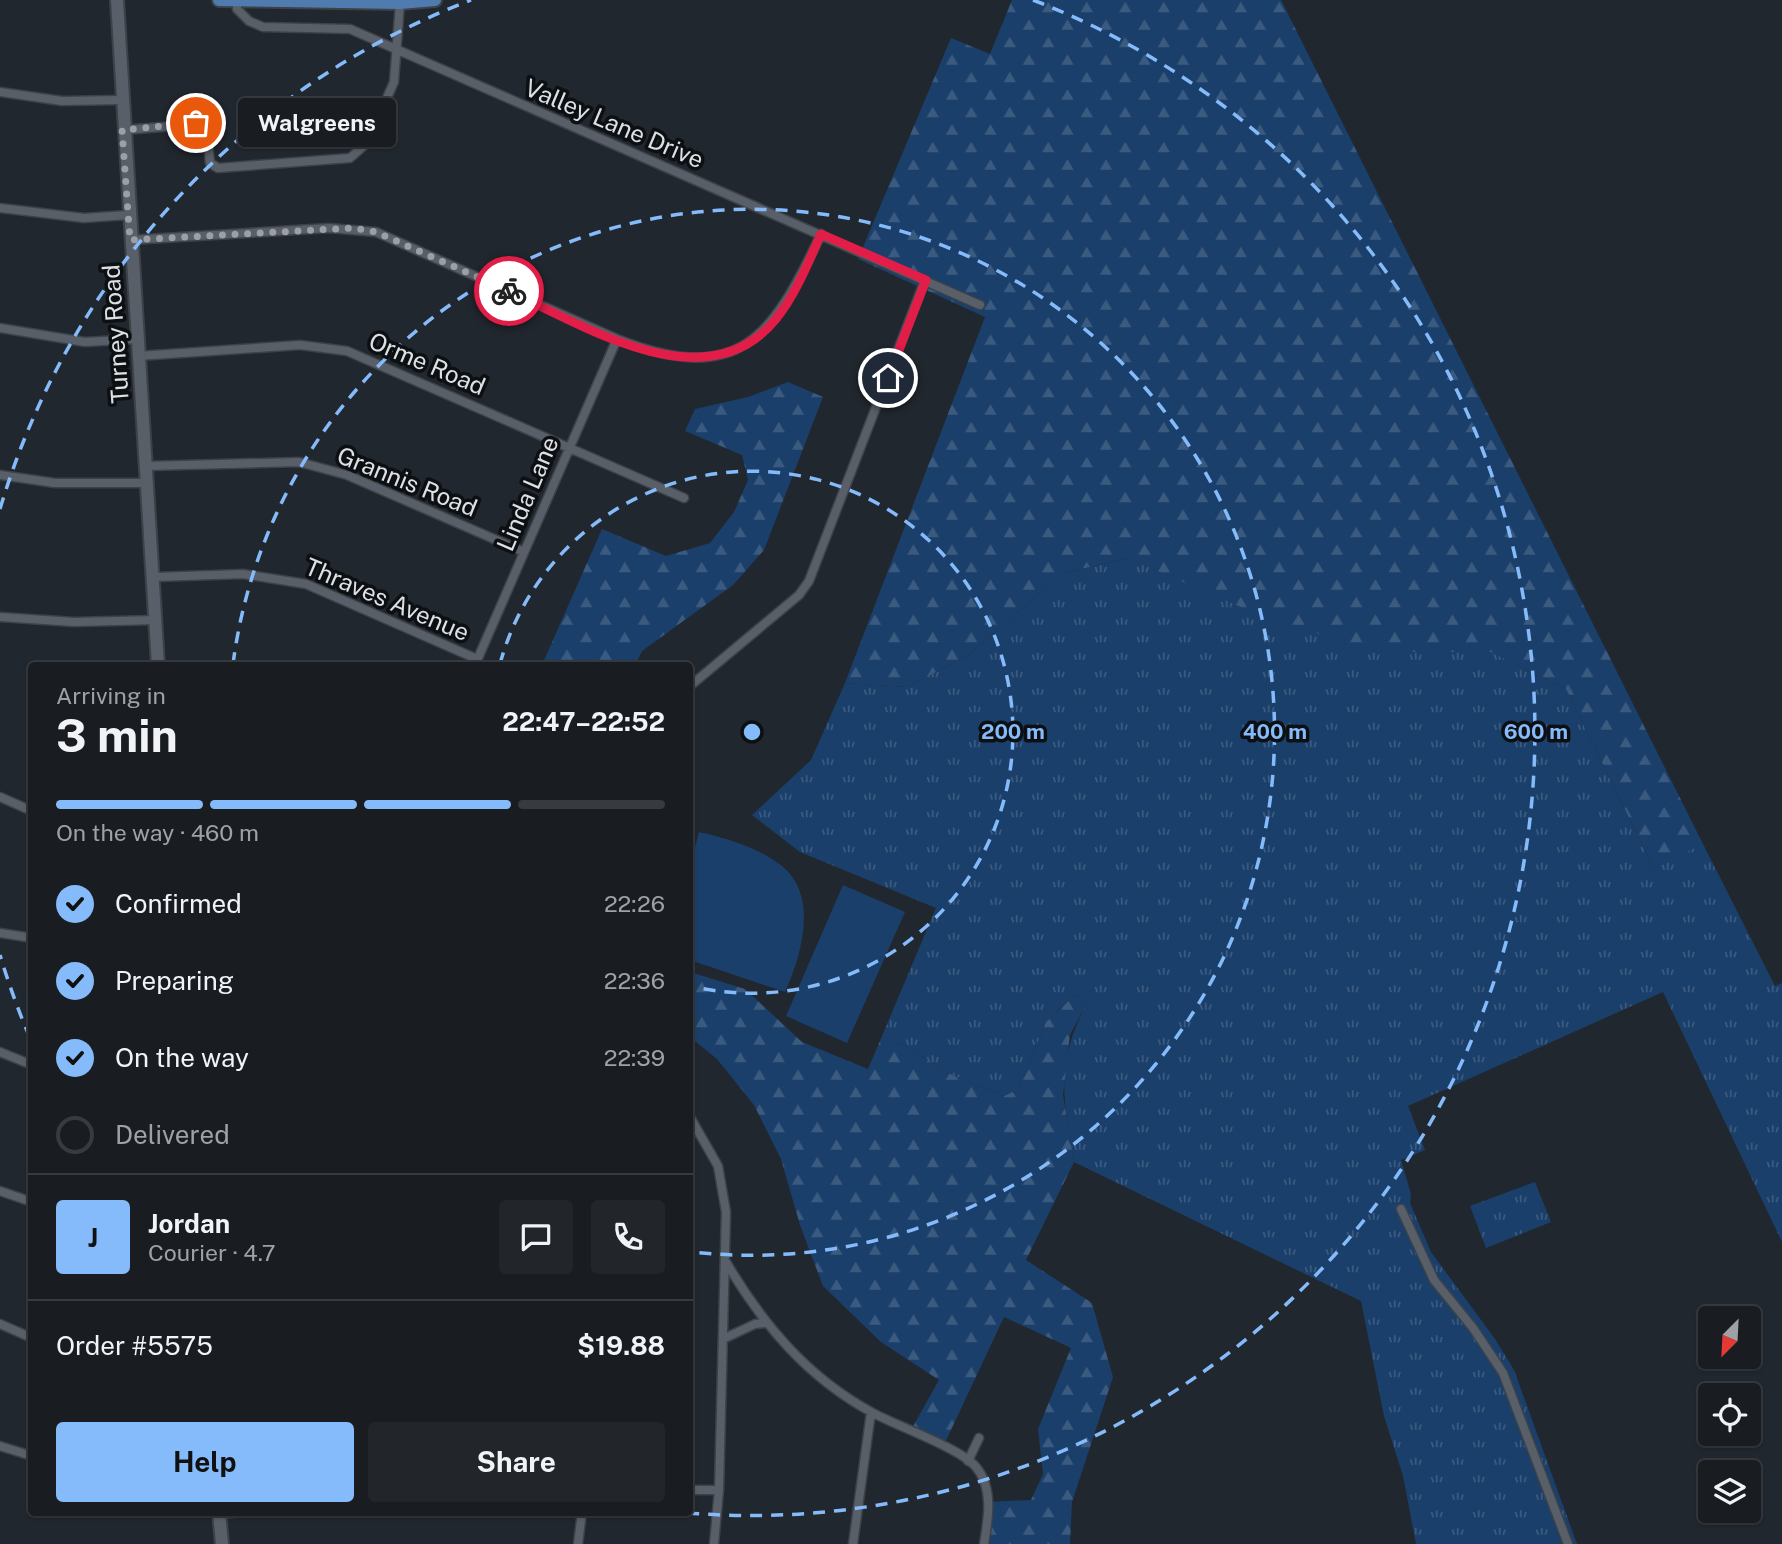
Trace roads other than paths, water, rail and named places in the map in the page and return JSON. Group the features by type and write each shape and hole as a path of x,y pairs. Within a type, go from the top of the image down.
{"main road":[{"name":"Turney Road","path":"117,0 122,130 155,577 158,662"},
{"path":"219,0 400,3 435,0"},
{"path":"219,1516 222,1544"}],"street":[{"name":"Valley Lane Drive","path":"237,1 237,9 257,25 346,28 980,305"},
{"path":"122,130 200,124 207,134 210,163 218,168 351,158 362,151 382,114 394,82 400,3"},
{"path":"0,92 62,101 121,100"},
{"path":"0,208 83,218 128,215"},
{"path":"130,240 329,228 376,232 653,354 682,358 707,357 736,349 758,337 775,320 793,295 821,234"},
{"path":"693,683 799,595 809,581 926,280"},
{"path":"0,328 85,342 137,339"},
{"name":"Linda Lane","path":"476,662 617,339"},
{"name":"Orme Road","path":"138,356 300,345 347,351 684,498"},
{"name":"Grannis Road","path":"146,466 299,462 348,475 524,552"},
{"path":"0,475 55,483 148,483"},
{"name":"Thraves Avenue","path":"155,577 243,574 306,584 476,662"},
{"path":"0,617 74,622 156,620"},
{"path":"0,797 28,809"},
{"path":"0,933 28,938"},
{"path":"0,1052 28,1063"},
{"path":"693,1122 718,1166 726,1212 719,1490 714,1544"},
{"path":"0,1191 28,1201"},
{"path":"1401,1209 1427,1270 1482,1339 1503,1373 1568,1544"},
{"path":"726,1261 765,1323 802,1361 872,1412 918,1433 977,1467 987,1490 989,1518 984,1544"},
{"path":"723,1339 755,1324 765,1323"},
{"path":"0,1324 28,1336"},
{"path":"853,1544 872,1412"},
{"path":"968,1461 979,1438"},
{"path":"0,1446 28,1455"},
{"path":"693,1490 719,1490"},
{"path":"578,1544 582,1516"}],"place":[{"name":"Walgreens","path":"196,123"}]}
